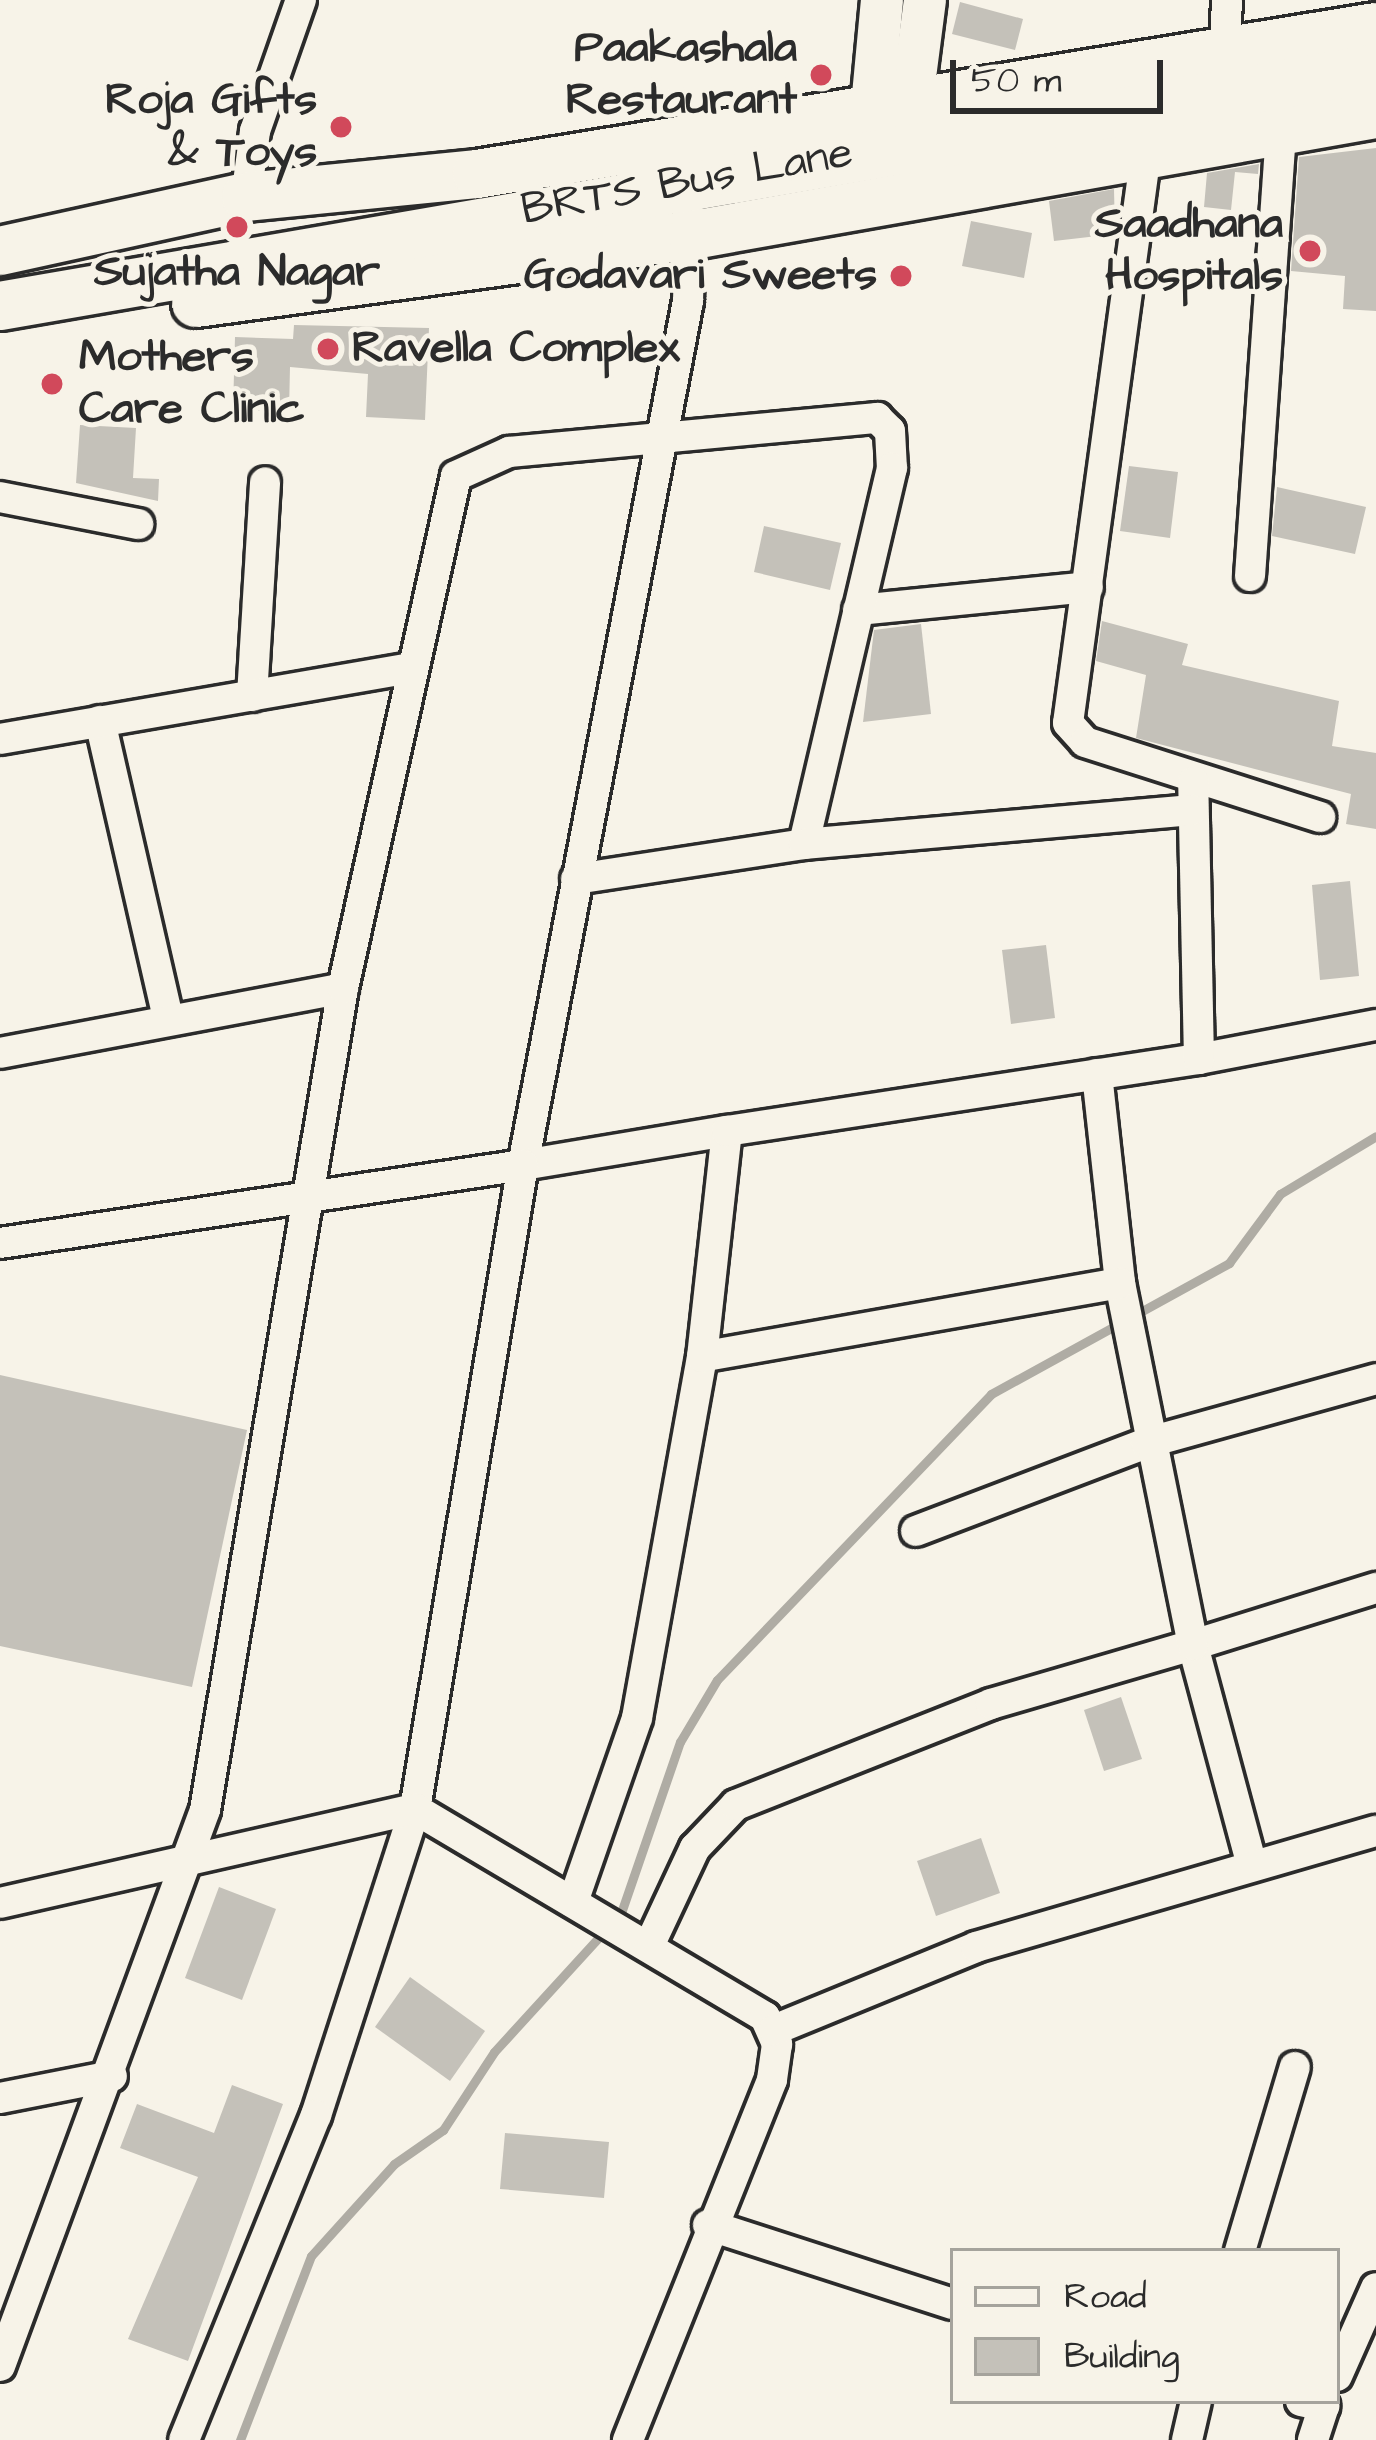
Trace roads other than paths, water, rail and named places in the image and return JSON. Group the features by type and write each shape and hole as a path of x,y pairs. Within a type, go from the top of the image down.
{"main road":[{"path":"0,251 246,197 685,163 892,103 1376,28"},
{"name":"BRTS Bus Lane","path":"0,306 685,163 1376,68"},
{"path":"0,334 693,235 1376,115"}],"street":[{"path":"246,197 255,131 301,0"},
{"path":"882,0 892,103"},
{"path":"892,103 925,0"},
{"path":"1225,50 1227,0"},
{"path":"1250,576 1281,130"},
{"path":"1146,153 1071,732 1192,796"},
{"path":"184,2440 316,2115 415,1809 523,1165 663,431 693,235 685,163"},
{"path":"0,2366 112,2076 187,1864 221,1734 343,988 443,508 464,467 663,431 885,423 892,468 804,844"},
{"path":"252,695 265,482"},
{"path":"0,497 138,524"},
{"path":"858,610 1088,587"},
{"path":"0,739 412,668"},
{"path":"100,721 168,1019"},
{"path":"1192,796 1199,1059"},
{"path":"576,879 804,844 1192,796 1320,817"},
{"path":"0,1053 343,988"},
{"path":"0,1243 1199,1059 1376,1024"},
{"path":"1097,1074 1121,1292 1146,1443 1251,1862"},
{"path":"578,1905 637,1718 702,1357 727,1131"},
{"path":"702,1357 1121,1292"},
{"path":"916,1531 1146,1443 1376,1379"},
{"path":"641,1941 695,1848 736,1805 991,1704 1376,1588"},
{"path":"0,1903 415,1809 641,1941 773,2030"},
{"path":"773,2030 976,1947 1251,1862 1376,1831"},
{"path":"628,2440 708,2225 772,2080 773,2030"},
{"path":"1241,2248 1295,2067"},
{"path":"0,2098 112,2076"},
{"path":"708,2225 950,2303"},
{"path":"1340,2369 1376,2288"},
{"path":"1186,2440 1195,2404"},
{"path":"1313,2440 1317,2404"}],"waterway":[{"path":"240,2440 311,2256 394,2164 443,2130 494,2052 621,1913 680,1742 717,1680 991,1394 1229,1263 1280,1194 1376,1136"}],"place":[{"name":"Paakashala Restaurant","path":"821,75"},
{"name":"Roja Gifts & Toys","path":"341,127"},
{"name":"Sujatha Nagar","path":"237,227"},
{"name":"Saadhana Hospitals","path":"1310,251"},
{"name":"Godavari Sweets","path":"901,276"},
{"name":"Ravella Complex","path":"328,349"},
{"name":"Mothers Care Clinic","path":"52,384"}]}
